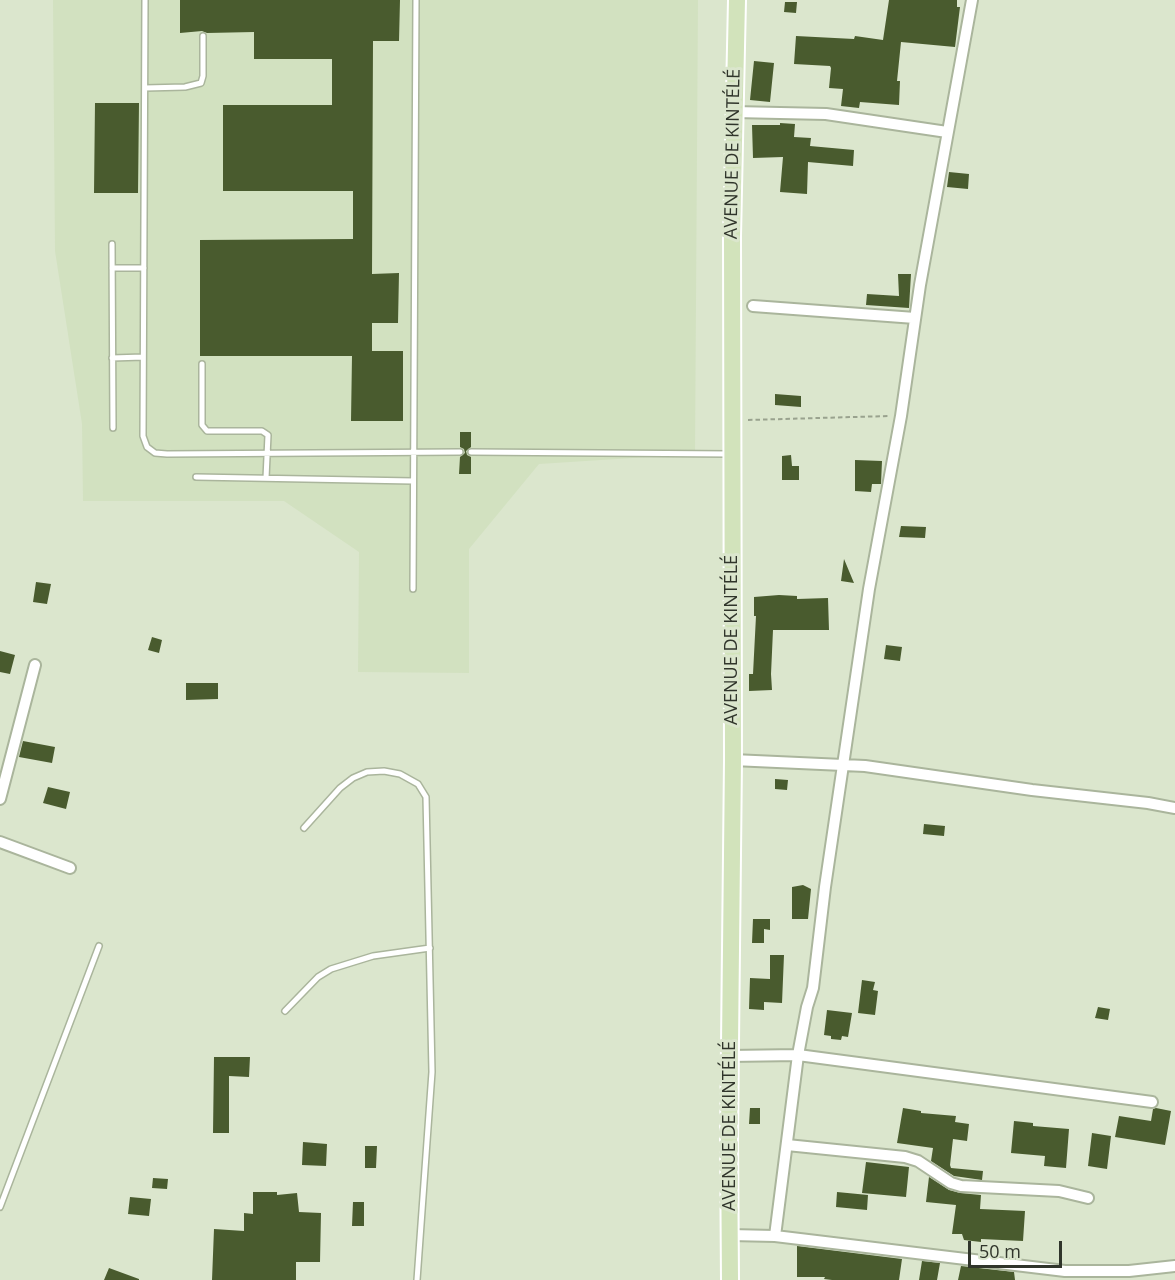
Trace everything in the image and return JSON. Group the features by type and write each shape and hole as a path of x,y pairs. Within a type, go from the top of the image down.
{"main road":[{"name":"AVENUE DE KINTÉLÉ","path":"730,1280 729,1056 733,454 731,346 736,0"}],"street":[{"path":"776,1236 798,1055 813,988 825,887 869,589 972,0"},
{"path":"734,112 826,114 948,132"},
{"path":"753,306 915,318"},
{"path":"0,799 35,665"},
{"path":"732,760 844,765 1148,802 1175,808"},
{"path":"0,842 70,868"},
{"path":"729,1056 798,1055 1152,1102"},
{"path":"786,1145 905,1157 918,1161 951,1183 961,1185 1059,1191 1088,1198"},
{"path":"730,1235 776,1236 1065,1271 1129,1270 1175,1266"}],"lane":[{"path":"145,0 143,436 147,447 155,453 460,452"},
{"path":"413,589 416,0"},
{"path":"145,88 185,87 201,83 204,76 203,36"},
{"path":"112,244 113,428"},
{"path":"112,268 144,268"},
{"path":"112,357 143,357"},
{"path":"202,364 201,425 207,431 262,431 268,435 266,478"},
{"path":"471,452 733,454"},
{"path":"196,477 413,481"},
{"path":"304,828 340,788 353,778 367,772 384,771 400,774 418,784 426,797 432,1072 417,1280"},
{"path":"0,1207 99,946"},
{"path":"285,1011 318,978 331,969 373,956 430,948"}],"path":[{"path":"733,421 901,416"}],"shaded area":[{"path":"53,0 698,0 695,454 539,464 469,549 469,673 358,672 359,552 284,501 83,501 82,424 55,251"}],"building":[{"path":"180,0 400,0 399,41 373,41 372,274 399,273 398,323 372,323 372,351 403,351 403,421 351,421 352,356 200,356 200,240 353,239 353,191 223,191 223,105 332,105 332,59 254,59 254,32 180,33"},
{"path":"889,0 957,0 957,7 960,7 955,47 901,42 897,81 900,81 899,105 860,102 859,108 841,106 843,89 829,88 830,66 794,64 796,36 854,39 855,36 883,40"},
{"path":"785,2 797,2 796,13 784,12"},
{"path":"754,61 774,63 770,102 750,100"},
{"path":"95,103 139,103 138,193 94,193"},
{"path":"780,123 795,124 794,137 811,138 810,146 854,150 853,166 808,162 807,194 780,192 783,157 753,158 752,125 780,125"},
{"path":"949,172 969,174 968,189 947,187"},
{"path":"898,274 911,274 909,308 866,305 867,294 899,296"},
{"path":"775,394 801,396 801,407 775,405"},
{"path":"460,432 471,432 471,447 466,451 471,457 471,474 459,474 460,457 465,453 460,447"},
{"path":"791,455 792,466 799,466 799,480 782,480 782,456"},
{"path":"855,460 882,461 881,484 872,484 871,492 855,491"},
{"path":"901,526 926,527 925,538 899,537"},
{"path":"844,559 854,583 841,581"},
{"path":"36,582 51,584 47,604 33,602"},
{"path":"797,596 797,599 828,598 829,630 773,630 772,690 749,691 749,674 753,674 756,616 754,616 754,597"},
{"path":"152,637 162,640 159,653 148,650"},
{"path":"886,645 902,647 900,661 884,659"},
{"path":"0,651 15,655 10,674 0,672"},
{"path":"186,683 218,683 218,699 186,700"},
{"path":"23,741 55,747 52,763 19,757"},
{"path":"775,779 788,780 787,790 775,789"},
{"path":"48,787 70,792 66,809 43,803"},
{"path":"924,824 945,826 944,836 923,834"},
{"path":"803,885 811,889 808,919 792,919 792,887"},
{"path":"753,919 770,919 770,930 764,929 764,943 752,943"},
{"path":"770,955 784,955 782,1003 764,1002 764,1010 749,1009 750,978 770,979"},
{"path":"862,980 875,982 873,990 878,991 875,1015 858,1013"},
{"path":"1098,1007 1110,1009 1108,1020 1095,1018"},
{"path":"827,1010 852,1013 848,1037 842,1036 841,1040 831,1039 831,1036 824,1035"},
{"path":"214,1057 250,1057 249,1077 229,1076 229,1133 213,1133"},
{"path":"750,1108 760,1108 760,1124 749,1124"},
{"path":"903,1108 921,1111 921,1113 956,1116 955,1122 969,1124 967,1141 953,1139 950,1165 951,1168 983,1171 982,1180 954,1176 931,1161 933,1148 897,1143"},
{"path":"1153,1109 1171,1111 1165,1145 1115,1137 1119,1116 1151,1121"},
{"path":"1014,1121 1033,1123 1033,1126 1069,1129 1066,1168 1044,1166 1045,1156 1011,1153"},
{"path":"1092,1133 1111,1136 1107,1169 1088,1166"},
{"path":"303,1142 327,1144 326,1166 302,1165"},
{"path":"365,1146 377,1146 376,1168 365,1168"},
{"path":"866,1162 909,1167 906,1197 862,1193"},
{"path":"929,1177 949,1190 981,1195 980,1209 1025,1211 1023,1241 981,1239 981,1242 964,1240 962,1234 952,1234 956,1205 926,1202"},
{"path":"153,1178 168,1179 167,1189 152,1188"},
{"path":"253,1192 277,1192 277,1195 297,1193 299,1212 321,1213 320,1262 296,1262 296,1280 212,1280 214,1229 244,1231 244,1213 253,1214"},
{"path":"837,1192 868,1195 867,1210 836,1207"},
{"path":"130,1197 151,1199 149,1216 128,1214"},
{"path":"353,1202 364,1202 364,1226 352,1226"},
{"path":"797,1246 902,1259 899,1280 832,1280 824,1279 825,1277 797,1277"},
{"path":"922,1261 940,1263 937,1280 919,1280"},
{"path":"961,1266 1014,1272 1015,1280 958,1280"},
{"path":"109,1268 139,1279 139,1280 104,1280"}]}
